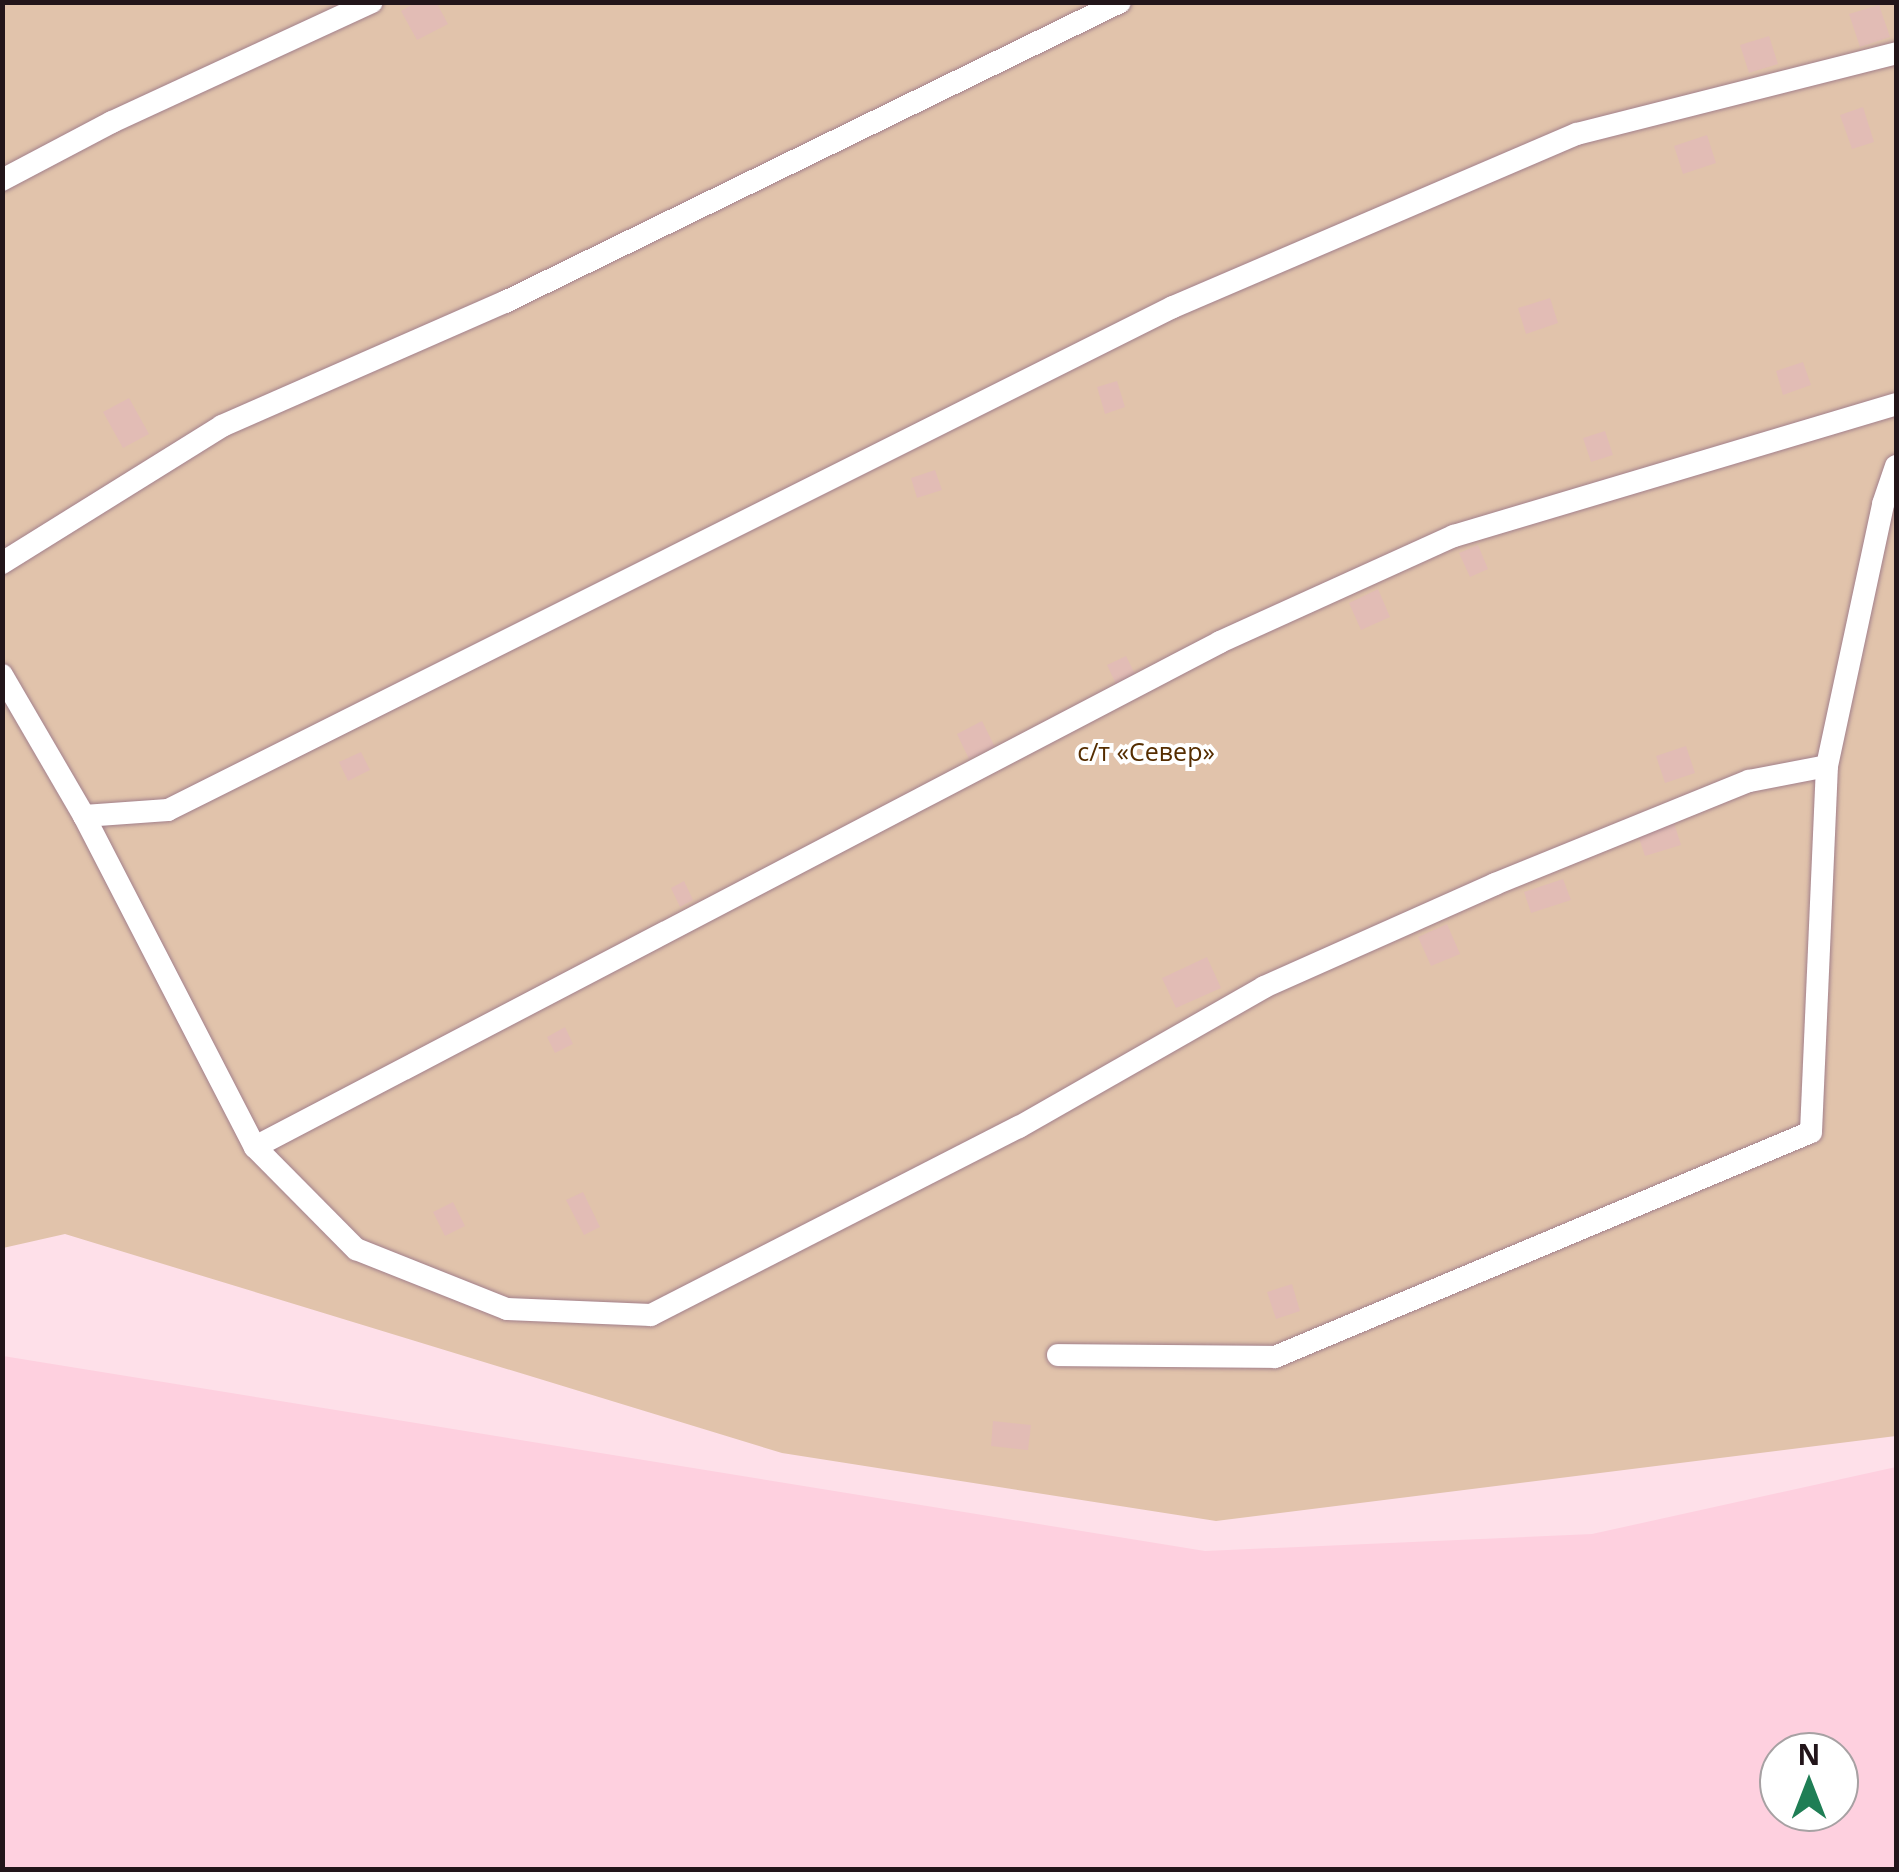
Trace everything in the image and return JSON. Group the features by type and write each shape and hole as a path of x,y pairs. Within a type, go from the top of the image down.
{"lane":[{"path":"2,180 112,122 372,2"},
{"path":"2,563 222,426 506,302 1120,2"},
{"path":"84,816 168,810 1172,307 1577,134 1896,53"},
{"path":"255,1147 1220,642 1454,536 1896,404"},
{"path":"1058,1355 1274,1356 1812,1132 1827,766 1883,504 1896,466"},
{"path":"2,675 84,816 255,1147 356,1249 506,1309 651,1315 1018,1127 1264,987 1496,884 1749,781 1827,766"}],"shaded area":[{"path":"3,1356 1205,1551 1592,1534 1896,1467 1896,1869 3,1869"}],"green space":[{"name":"с/т «Север»","path":"2,3 1896,3 1896,1436 1216,1521 782,1453 65,1234 3,1248"}],"building":[{"path":"417,2 436,2 448,24 417,40 401,11"},
{"path":"1879,5 1890,37 1860,47 1849,14"},
{"path":"1769,36 1778,64 1749,73 1740,45"},
{"path":"1863,107 1874,142 1852,149 1840,115"},
{"path":"1707,135 1716,163 1683,174 1674,146"},
{"path":"1550,298 1558,323 1526,334 1518,308"},
{"path":"1803,362 1811,385 1783,395 1776,371"},
{"path":"1117,381 1125,407 1105,414 1097,387"},
{"path":"129,398 149,434 123,448 103,412"},
{"path":"1605,431 1613,455 1591,462 1583,438"},
{"path":"935,470 942,490 917,498 911,478"},
{"path":"1478,545 1488,569 1470,577 1459,553"},
{"path":"1378,589 1390,617 1361,630 1349,603"},
{"path":"1126,656 1135,674 1116,684 1107,665"},
{"path":"982,721 995,747 969,759 957,734"},
{"path":"1686,746 1695,773 1665,783 1656,756"},
{"path":"361,752 370,770 348,781 339,762"},
{"path":"1674,823 1681,845 1645,856 1638,835"},
{"path":"1563,879 1571,900 1531,913 1524,892"},
{"path":"684,881 693,900 680,907 671,888"},
{"path":"1447,924 1460,954 1431,966 1418,937"},
{"path":"1207,957 1221,988 1176,1008 1162,978"},
{"path":"565,1027 573,1044 555,1053 547,1037"},
{"path":"583,1192 600,1227 584,1235 566,1200"},
{"path":"453,1202 465,1226 445,1236 433,1212"},
{"path":"1292,1284 1300,1311 1276,1319 1267,1292"},
{"path":"993,1421 1031,1425 1028,1450 991,1446"}]}
